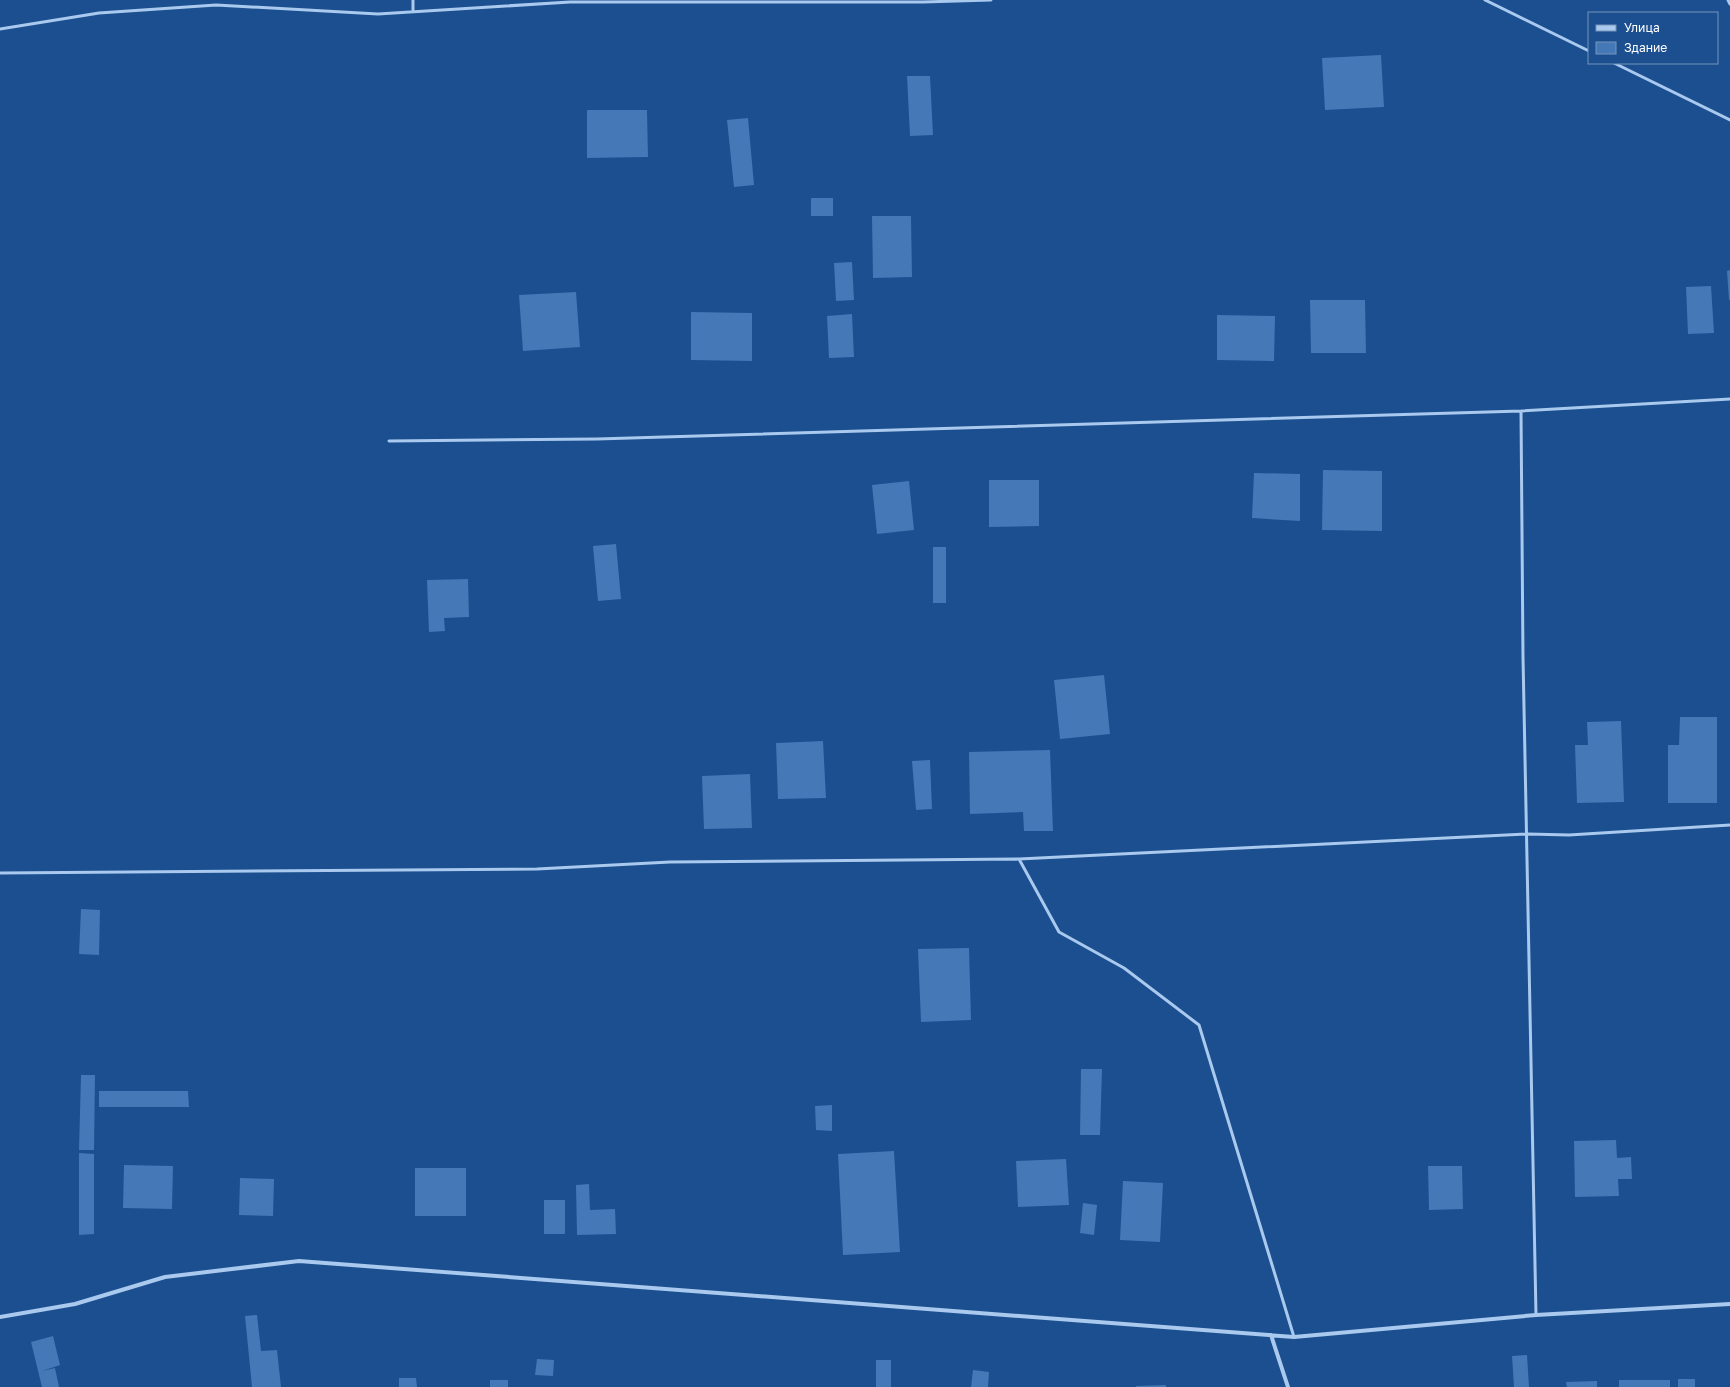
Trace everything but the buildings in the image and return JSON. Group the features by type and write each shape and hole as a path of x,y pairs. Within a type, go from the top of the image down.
{"street":[{"path":"0,1317 75,1304 165,1277 299,1261 1294,1337 1536,1315 1730,1304"},
{"path":"1271,1335 1288,1387"}],"lane":[{"path":"413,0 413,11"},
{"path":"0,29 99,13 216,5 378,14 570,2 923,2 991,0"},
{"path":"1485,0 1588,51"},
{"path":"1728,0 1730,4"},
{"path":"1616,64 1730,120"},
{"path":"389,441 605,438 1521,411 1730,399"},
{"path":"1521,411 1523,657 1528,834 1536,1315"},
{"path":"0,873 537,869 670,862 1019,859 1528,834 1569,835 1730,825"},
{"path":"1019,859 1059,932 1124,968 1199,1025 1294,1337"}]}
